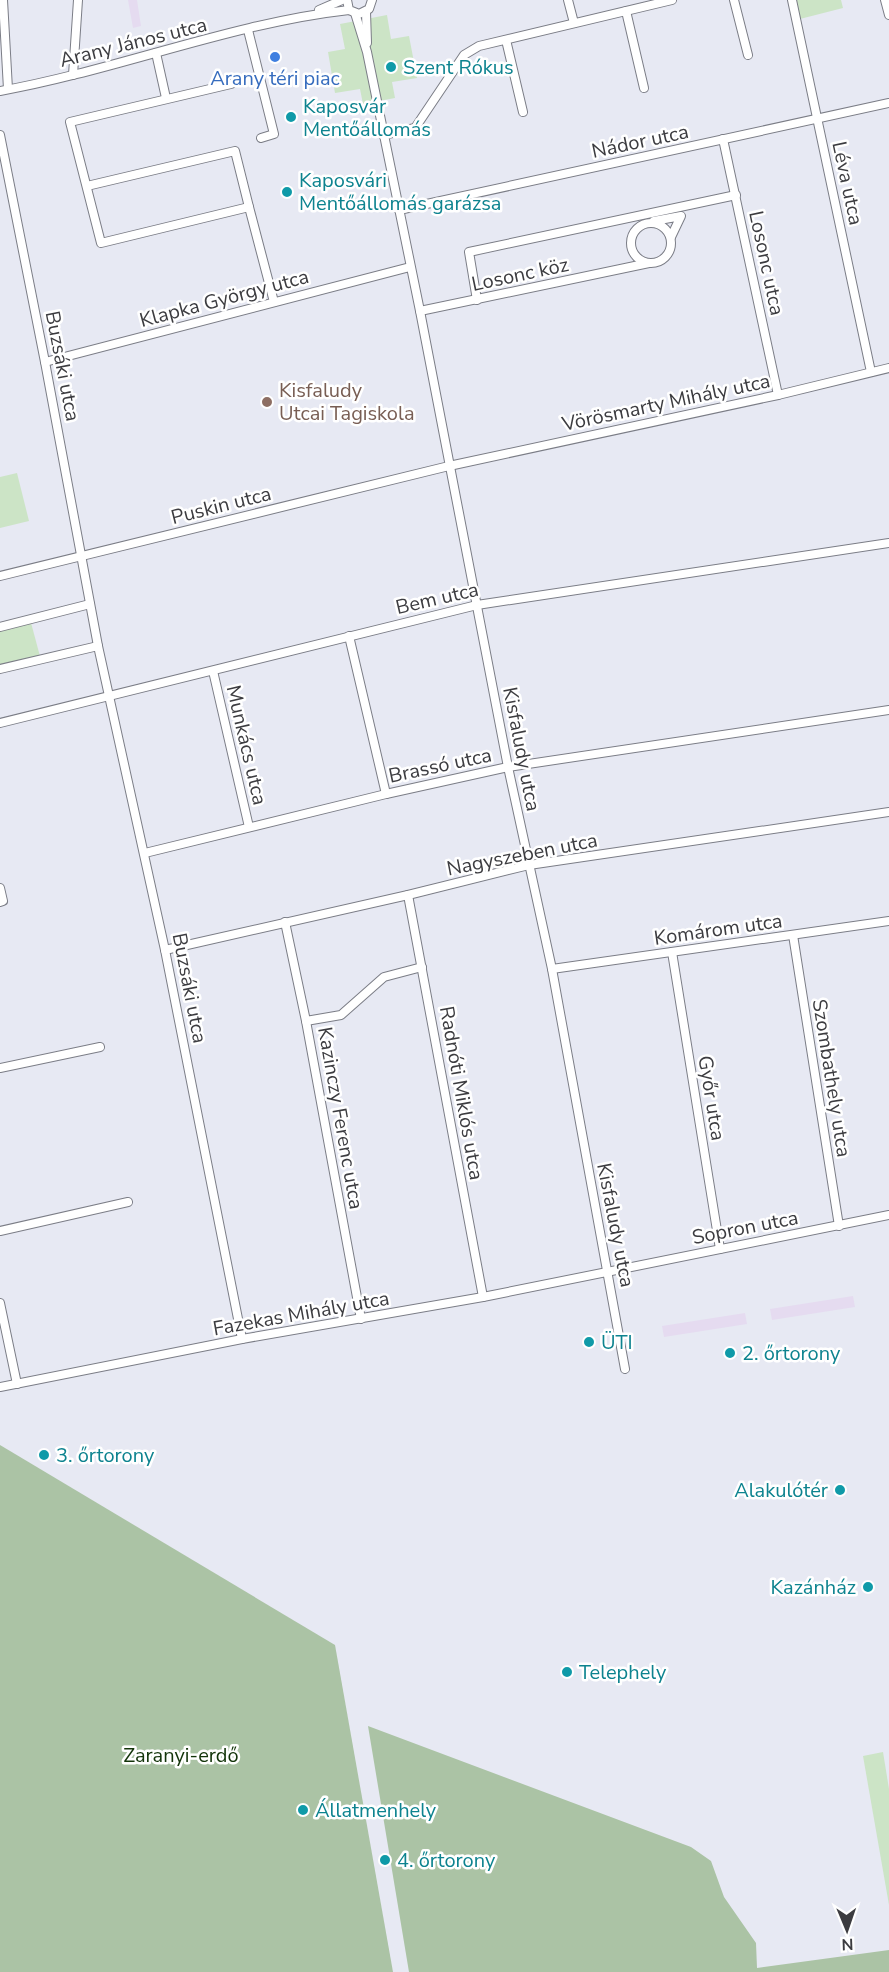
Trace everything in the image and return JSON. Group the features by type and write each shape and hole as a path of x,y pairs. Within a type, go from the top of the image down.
{"street":[{"path":"3,0 4,90"},
{"path":"74,75 78,0"},
{"name":"Arany János utca","path":"4,90 74,75 309,14 342,0"},
{"path":"347,0 367,52"},
{"path":"367,52 370,6 381,0"},
{"path":"568,0 574,23"},
{"path":"383,135 415,128 464,55 479,46 672,0"},
{"path":"734,0 748,55"},
{"name":"Léva utca","path":"792,0 871,372"},
{"path":"885,0 889,15"},
{"name":"Arany János utca","path":"309,14 352,11 370,6"},
{"path":"626,11 644,88"},
{"path":"248,30 274,134 261,138"},
{"path":"506,40 524,112"},
{"name":"Kisfaludy utca","path":"367,52 420,311 508,767 552,969 625,1369"},
{"path":"156,53 166,98"},
{"path":"231,84 70,122 101,243 249,207"},
{"name":"Nádor utca","path":"399,210 889,103"},
{"name":"Buzsáki utca","path":"0,135 108,696 145,853 242,1339"},
{"name":"Losonc utca","path":"723,139 778,395"},
{"path":"87,186 235,151 274,302"},
{"path":"477,300 469,252 628,223 682,207 736,195"},
{"path":"633,252 642,261 649,263 666,256 670,250 671,237 681,216 682,207"},
{"path":"631,239 633,232 647,223 681,216"},
{"path":"628,223 663,226 671,237"},
{"path":"628,223 633,252 628,269"},
{"name":"Losonc köz","path":"420,311 649,263"},
{"name":"Klapka György utca","path":"45,362 410,267"},
{"name":"Vörösmarty Mihály utca","path":"449,466 778,395 889,368"},
{"name":"Puskin utca","path":"0,576 449,466"},
{"name":"Bem utca","path":"0,723 477,605 889,543"},
{"path":"0,627 90,604"},
{"path":"349,636 386,794"},
{"path":"0,669 98,646"},
{"name":"Munkács utca","path":"213,670 249,827"},
{"name":"Brassó utca","path":"145,853 386,794 508,767 889,710"},
{"name":"Nagyszeben utca","path":"165,950 529,865 889,812"},
{"path":"0,888 1,902"},
{"name":"Radnóti Miklós utca","path":"408,895 483,1297"},
{"name":"Komárom utca","path":"552,969 889,921"},
{"name":"Kazinczy Ferenc utca","path":"285,922 306,1021 361,1319"},
{"name":"Szombathely utca","path":"792,935 839,1226"},
{"name":"Győr utca","path":"672,952 720,1249"},
{"path":"306,1021 341,1015 384,977 422,967"},
{"path":"0,1068 100,1047"},
{"path":"0,1231 128,1202"},
{"name":"Sopron utca","path":"608,1272 889,1215"},
{"name":"Fazekas Mihály utca","path":"0,1387 242,1339 483,1297 608,1272"},
{"path":"0,1303 17,1384"}],"shaded area":[{"path":"128,0 137,0 141,26 133,28"},
{"path":"853,1296 855,1307 772,1320 770,1309"},
{"path":"745,1313 747,1324 664,1337 662,1326"}],"green space":[{"path":"792,0 841,0 843,8 796,20"},
{"path":"387,15 391,39 409,36 417,78 392,82 395,98 363,104 360,89 335,93 328,52 345,49 340,24"},
{"path":"17,473 29,521 0,528 0,477"},
{"path":"30,619 41,660 0,669 0,627"},
{"name":"Zaranyi-erdő","path":"0,1445 335,1645 393,1972 0,1972"},
{"path":"368,1726 691,1847 711,1861 724,1897 756,1943 757,1968 889,1950 889,1972 409,1972"},
{"path":"883,1752 889,1789 889,1905 863,1756"}],"place":[{"name":"Arany téri piac","path":"275,57"},
{"name":"Szent Rókus","path":"391,67"},
{"name":"Kaposvár Mentőállomás","path":"291,117"},
{"name":"Kaposvári Mentőállomás garázsa","path":"287,192"},
{"name":"Kisfaludy Utcai Tagiskola","path":"267,402"},
{"name":"ÜTI","path":"589,1342"},
{"name":"2. őrtorony","path":"730,1353"},
{"name":"3. őrtorony","path":"44,1455"},
{"name":"Alakulótér","path":"840,1490"},
{"name":"Kazánház","path":"868,1587"},
{"name":"Telephely","path":"567,1672"},
{"name":"Állatmenhely","path":"303,1810"},
{"name":"4. őrtorony","path":"385,1860"}]}
